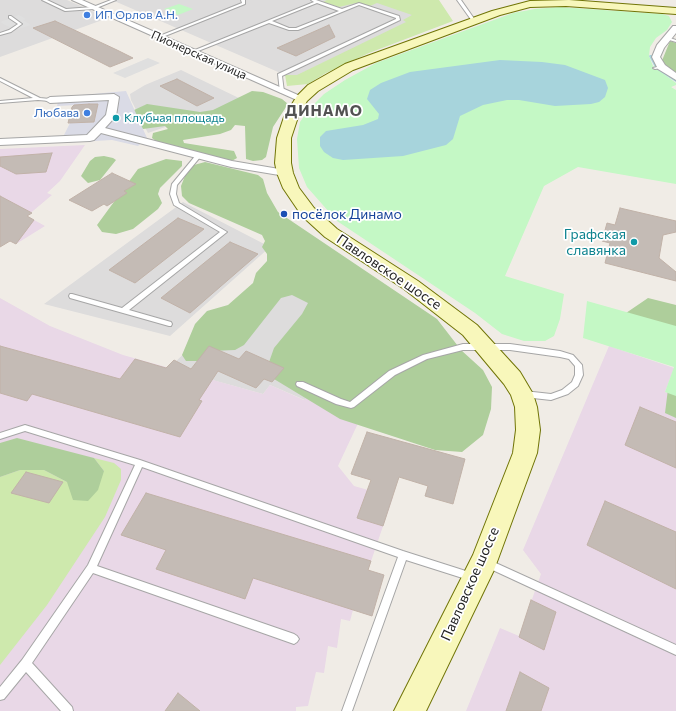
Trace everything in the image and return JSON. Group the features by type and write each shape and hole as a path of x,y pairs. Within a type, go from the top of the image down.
{"main road":[{"name":"Павловское шоссе","path":"410,711 480,570 524,453 528,430 526,407 522,394 486,346 442,307 331,233 308,212 291,188 283,163 284,138 291,117 302,99 327,78 349,67 473,20 530,4 583,2 676,11"}],"street":[{"name":"Пионерская улица","path":"76,0 282,92 302,99"},
{"path":"676,28 672,40 660,47 656,57 658,67 676,76"},
{"path":"0,142 90,138 111,116 114,97 50,100"},
{"path":"98,129 231,164 285,173"}],"lane":[{"path":"44,0 65,10 94,8 114,0"},
{"path":"158,37 244,3 242,0"},
{"path":"313,0 341,10"},
{"path":"459,0 473,20"},
{"path":"192,52 317,2"},
{"path":"268,21 289,29 298,29 341,10 359,4 398,17 398,20 280,75 282,92"},
{"path":"0,34 10,31 20,24 10,17"},
{"path":"0,79 39,99"},
{"path":"0,102 39,99 50,100"},
{"path":"123,311 224,232 176,204 173,194 174,185 198,156"},
{"path":"72,296 170,324"},
{"path":"300,384 339,402 351,405 392,373 425,357 463,347 510,347 560,354 571,357 578,365 579,375 575,384 565,392 550,397 522,394"},
{"path":"0,436 26,428 140,463 403,555 480,570 676,650"},
{"path":"0,694 26,664 91,568 140,463"},
{"path":"347,711 403,555"},
{"path":"91,568 294,639"},
{"path":"26,664 68,711"}],"shaded area":[{"path":"0,0 67,0 108,18 0,57"},
{"path":"112,0 373,0 421,16 292,78"},
{"path":"19,15 26,19 23,20 31,25 14,30 0,22"},
{"path":"148,58 160,63 125,78 113,73"},
{"path":"181,70 243,100 148,133 131,100 130,94 145,85"},
{"name":"Клубная площадь","path":"126,91 147,138 138,146 112,140 60,143 70,123 94,122 98,104 57,106 59,97"},
{"path":"85,145 60,181 47,193 52,195 27,216 45,226 16,244 10,241 0,247 0,149"},
{"path":"183,202 270,247 170,336 44,304"},
{"path":"267,273 343,304 323,376 305,400 270,385 263,394 169,368"},
{"path":"0,298 50,326 123,355 263,394 270,385 304,400 308,396 361,417 338,466 354,486 393,497 368,570 384,575 372,616 353,610 350,621 341,619 337,648 328,646 324,673 316,672 308,706 296,707 296,711 0,711"},
{"path":"609,346 674,368 665,392 676,396 676,711 466,711 500,628 519,636 541,574 523,550"}],"green space":[{"path":"327,0 439,0 453,21 369,53 326,73 308,84 287,86 285,75 297,75 406,22 403,20 412,15 377,3 370,6 356,3 339,7 323,2"},
{"path":"179,4 193,9 178,15 164,9"},
{"path":"559,7 662,14 669,16 672,22 667,30 656,38 650,47 649,56 653,66 676,83 676,85 671,87 676,90 676,184 578,167 544,186 505,276 564,294 560,319 554,336 545,341 524,341 502,334 475,313 337,221 307,187 299,168 297,139 300,122 310,108 324,94 345,80 376,63 513,13"},
{"path":"670,41 676,43 676,77 661,63"},
{"path":"252,91 263,92 282,99 288,104 273,127 266,157 262,160 253,161 246,159 245,126 235,125 231,130 220,134 183,140 184,143 234,151 237,158 230,162 160,144 152,138 153,133 168,129 165,126 143,129 130,124 134,110 147,104 200,112 213,110"},
{"path":"104,156 116,160 100,180 88,183 81,176 90,161 95,157"},
{"path":"166,159 182,161 182,166 160,188 158,194 162,203 158,209 133,229 116,234 102,232 97,225 138,169"},
{"path":"205,162 258,175 263,179 267,193 278,212 437,319 461,350 483,370 492,387 491,409 483,435 462,452 435,450 340,419 274,379 268,365 274,348 302,314 308,303 292,295 281,298 244,345 235,350 210,351 200,361 186,361 182,355 195,324 207,311 228,305 253,283 256,273 267,261 267,254 262,247 265,241 262,235 189,203 182,196 181,186 187,171 194,165"},
{"path":"648,298 676,305 676,367 626,313"},
{"path":"587,301 676,326 676,396 665,392 674,367 583,338"},
{"path":"676,369 676,418 665,413 668,389"},
{"path":"17,438 94,458 104,471 98,490 88,501 73,500 67,482 44,470 20,470 0,477 0,443"},
{"path":"94,458 114,463 121,469 121,480 105,517 47,605 0,665 0,477 20,470 44,470 67,482 104,471"}],"water":[{"path":"500,60 542,62 565,65 605,80 608,88 605,97 599,102 591,104 555,106 519,100 507,100 483,105 460,116 453,139 446,145 403,156 343,160 333,158 324,152 320,146 320,137 326,131 363,125 378,119 379,114 367,99 370,90 381,83 410,72"}],"building":[{"path":"55,21 133,58 110,67 33,28"},
{"path":"329,25 335,37 296,56 277,48"},
{"path":"177,79 214,98 197,106 160,86"},
{"path":"98,104 94,122 68,123 72,107 74,105"},
{"path":"52,153 46,172 16,174 0,166 0,157"},
{"path":"112,173 136,184 124,191 127,193 107,206 104,204 92,211 69,200"},
{"path":"0,196 32,213 27,216 34,220 16,244 10,241 0,247"},
{"name":"Графская славянка","path":"620,208 676,221 676,232 663,235 659,258 676,272 676,281 605,263 610,243 602,241 607,223 615,225"},
{"path":"178,218 204,229 135,283 109,270"},
{"path":"230,242 258,254 190,313 161,298"},
{"path":"0,346 120,379 135,359 166,368 174,360 191,369 209,346 239,359 246,351 284,368 272,382 264,379 256,388 218,371 199,400 202,401 180,437 32,394 27,401 0,393"},
{"path":"640,407 676,422 676,468 625,445"},
{"path":"367,432 465,459 453,504 425,496 428,486 399,477 383,526 357,518 371,480 351,474"},
{"path":"26,472 63,482 49,503 11,493"},
{"path":"146,493 371,561 368,570 384,575 372,616 253,578 245,599 156,569 166,550 121,535"},
{"path":"605,501 676,532 676,589 587,545"},
{"path":"531,600 556,612 544,650 519,637"},
{"path":"520,672 549,688 541,711 506,711"},
{"path":"178,693 200,711 165,711"}],"waterway":[{"path":"651,56 657,68 676,81"}],"place":[{"name":"ИП Орлов А.Н.","path":"87,15"},
{"name":"Любава","path":"87,113"},
{"name":"Клубная площадь","path":"116,118"},
{"name":"посёлок Динамо","path":"284,214"},
{"name":"Графская славянка","path":"634,242"}],"district":[{"name":"ДИНАМО","path":"324,111"}]}
